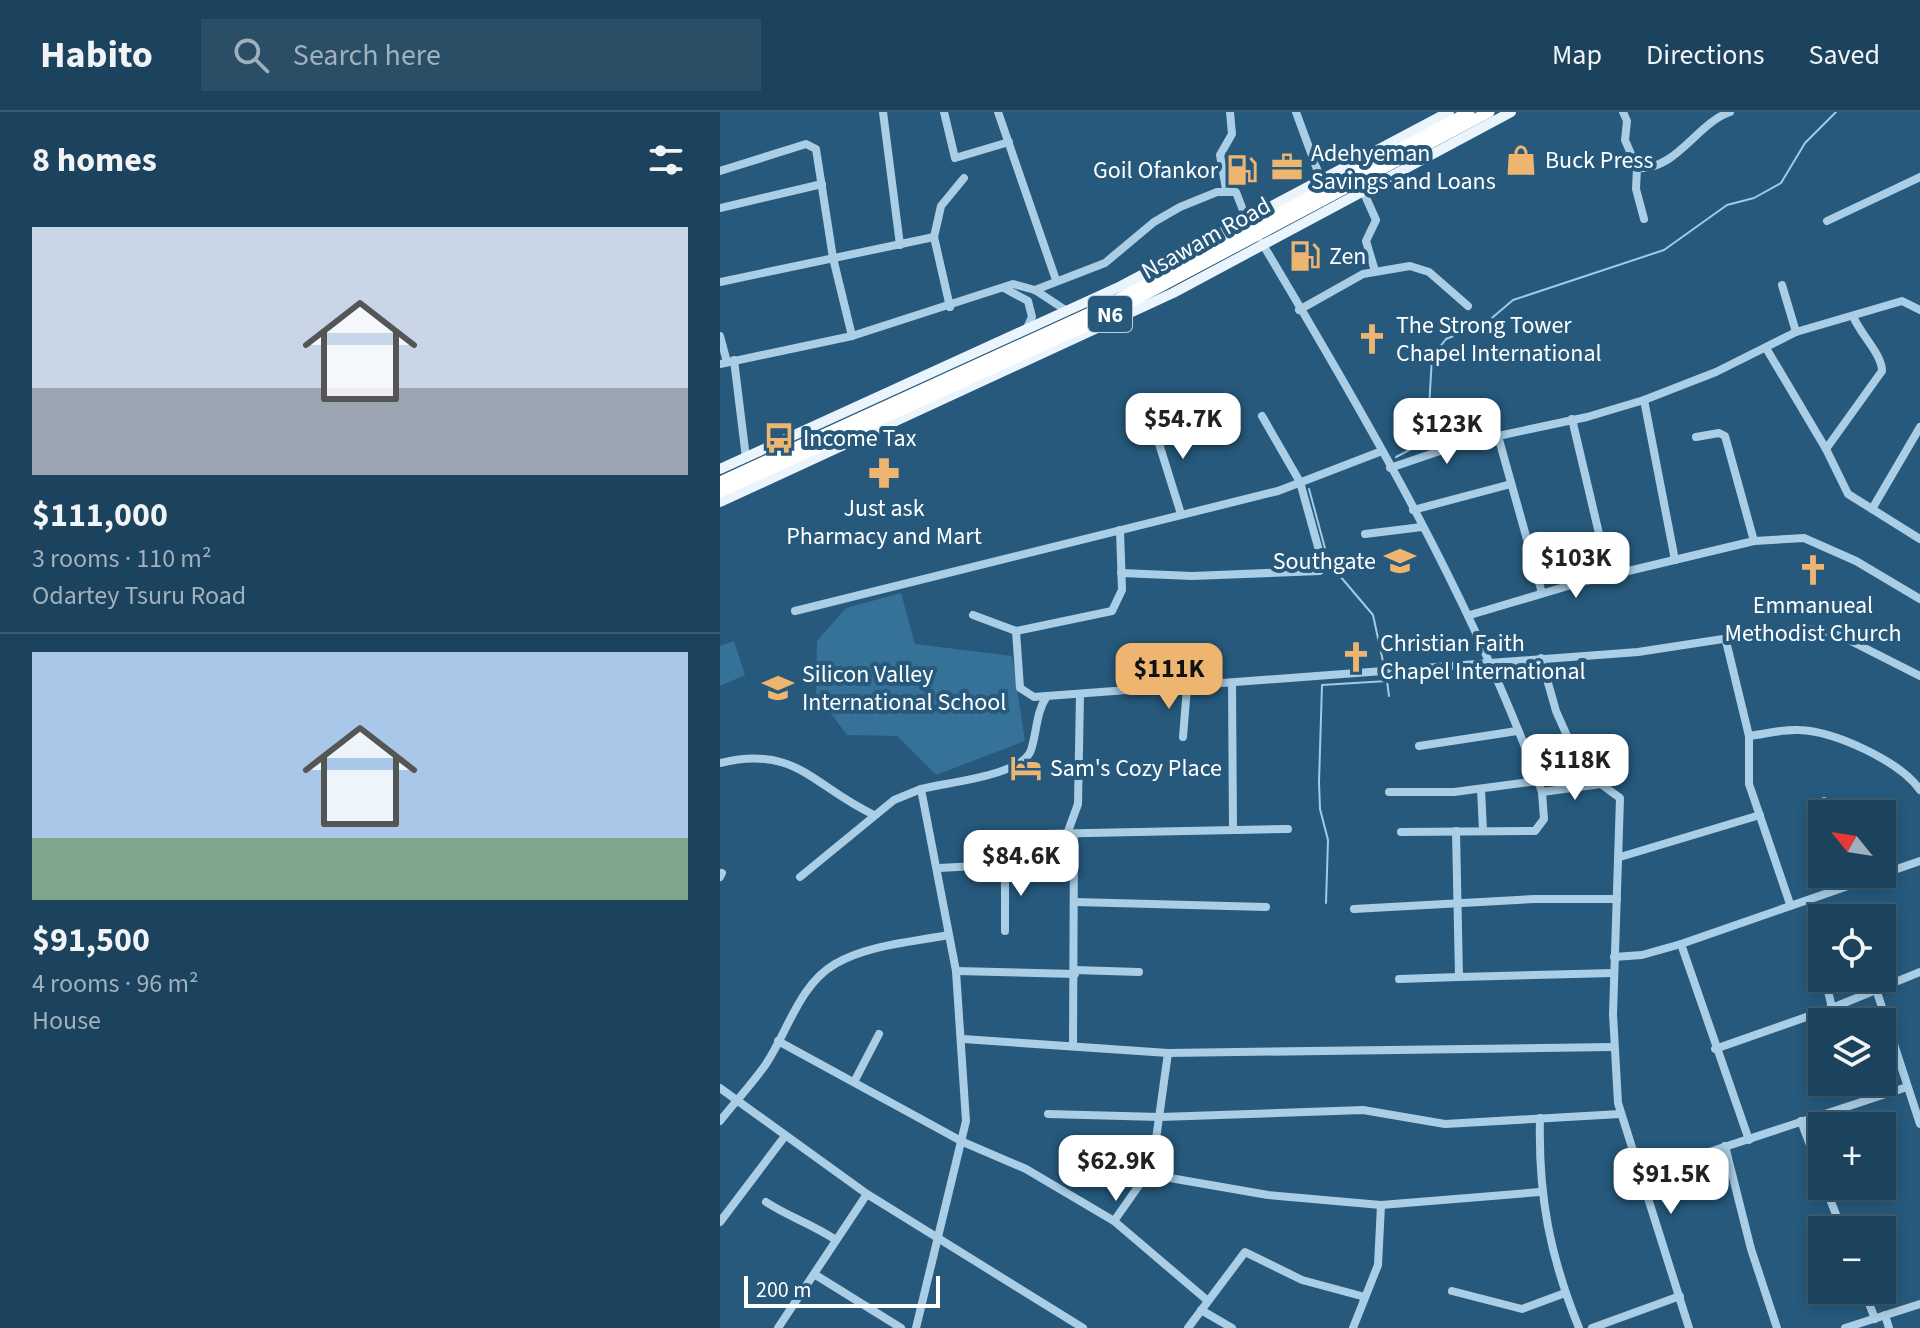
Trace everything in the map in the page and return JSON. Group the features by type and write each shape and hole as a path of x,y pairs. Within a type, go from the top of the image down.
{"highway":[{"name":"Nsawam Road","path":"720,482 1103,307 1469,112"},
{"name":"Nsawam Road","path":"720,492 1086,326 1489,112"}],"main road":[{"path":"720,469 1067,311 1449,112"},
{"path":"720,502 1173,293 1511,112"}],"street":[{"path":"883,112 900,245"},
{"path":"944,112 955,158 969,157 1009,142"},
{"path":"998,112 1056,280"},
{"path":"1226,189 1220,155 1232,134 1230,112"},
{"path":"1296,112 1321,180"},
{"path":"1637,168 1666,160 1717,117 1730,112"},
{"path":"1627,113 1625,140 1637,168 1636,189 1644,219"},
{"path":"720,171 812,144 816,149 833,258 852,336"},
{"path":"1827,221 1920,177"},
{"path":"950,307 934,237 941,206 964,178"},
{"path":"720,208 822,184"},
{"path":"1035,290 1056,280 1097,268 1154,222 1180,207 1226,189 1238,194 1246,218"},
{"path":"1363,191 1376,220 1366,239 1375,271"},
{"path":"720,282 934,237"},
{"path":"1262,243 1382,451 1470,615 1542,792 1544,819 1535,831 1401,832"},
{"path":"1299,310 1350,281 1375,271 1420,267 1468,306"},
{"path":"727,362 852,336 950,307 1013,284 1035,290 1067,311"},
{"path":"1782,285 1796,332"},
{"path":"1003,288 1028,301 1032,317 1027,328"},
{"path":"1390,468 1487,435 1498,436 1644,400 1796,332 1905,301 1920,309"},
{"path":"1826,449 1882,371 1880,357 1861,336 1853,316"},
{"path":"720,336 746,458"},
{"path":"1766,348 1826,449 1844,489 1920,539"},
{"path":"1644,400 1675,560"},
{"path":"1121,573 1192,576 1320,571 1323,565 1300,482 1262,416"},
{"path":"1151,418 1181,514"},
{"path":"1572,419 1609,576"},
{"path":"1872,509 1920,427"},
{"path":"1696,437 1719,433 1725,436 1754,541"},
{"path":"1498,436 1542,593"},
{"path":"795,611 1300,482 1382,451"},
{"path":"1413,510 1511,484"},
{"path":"1365,534 1422,527"},
{"path":"973,615 1016,631 1112,611 1122,590 1120,530"},
{"path":"1470,615 1542,593 1754,541 1811,539 1891,580 1920,599"},
{"path":"1016,631 1020,688 1034,697 1610,654 1726,641 1762,633 1823,630 1920,676"},
{"path":"1726,641 1749,736 1747,774 1790,904"},
{"path":"1541,658 1556,711 1568,738 1585,744 1600,741"},
{"path":"1232,683 1233,830"},
{"path":"1183,737 1187,687"},
{"path":"1073,1046 1075,902 1071,834 1078,804 1080,695"},
{"path":"800,877 901,795 1018,766 1030,752 1042,704 1047,696"},
{"path":"1749,736 1796,729 1841,738 1896,768 1920,790"},
{"path":"1419,746 1517,731"},
{"path":"720,763 752,757 791,762 842,799 874,815"},
{"path":"1389,792 1481,789 1538,781"},
{"path":"1542,792 1584,785 1612,789 1620,798 1613,1047 1620,1114 1642,1174 1689,1328"},
{"path":"916,1328 963,1142 963,1039 956,971 939,868 921,789"},
{"path":"1481,789 1483,831"},
{"path":"1620,857 1760,815"},
{"path":"939,868 1005,865 1020,859 1033,836 1288,829"},
{"path":"1456,831 1460,904 1459,977"},
{"path":"1896,870 1920,861"},
{"path":"1005,865 1005,931"},
{"path":"1614,957 1642,955 1681,944 1843,888"},
{"path":"1354,909 1617,899"},
{"path":"1075,902 1266,907"},
{"path":"720,1121 767,1062 812,984 835,964 862,954 948,935"},
{"path":"1681,944 1749,1140"},
{"path":"956,971 1139,972"},
{"path":"1896,981 1920,972"},
{"path":"1399,979 1614,973"},
{"path":"1828,992 1832,1008 1869,992"},
{"path":"1877,992 1920,1124"},
{"path":"1715,1049 1808,1016"},
{"path":"854,1082 879,1034"},
{"path":"963,1039 1168,1053 1613,1047"},
{"path":"778,1041 963,1142 1018,1165 1114,1221 1208,1301"},
{"path":"1114,1221 1147,1174 1160,1117 1168,1053"},
{"path":"1642,1174 1907,1087"},
{"path":"720,1088 867,1194 1083,1328"},
{"path":"1048,1114 1160,1117 1363,1110 1445,1124 1620,1114"},
{"path":"1540,1118 1540,1192 1565,1293 1579,1328"},
{"path":"1801,1121 1808,1140"},
{"path":"720,1222 785,1136"},
{"path":"1725,1146 1751,1249 1777,1328"},
{"path":"1147,1174 1268,1195 1381,1205 1540,1192"},
{"path":"778,1328 867,1194"},
{"path":"766,1202 792,1219 807,1221 836,1240"},
{"path":"1353,1328 1380,1255 1381,1205"},
{"path":"1188,1328 1245,1252 1302,1280 1365,1297"},
{"path":"814,1274 901,1328"},
{"path":"1452,1291 1522,1309 1565,1293"},
{"path":"1592,1328 1680,1296"},
{"path":"1869,1304 1875,1319"},
{"path":"1845,1328 1920,1304"},
{"path":"1201,1310 1232,1328"},
{"path":"1885,1315 1889,1328"}],"shaded area":[{"path":"901,593 915,644 1012,656 1025,741 936,775 897,736 847,735 816,694 817,641 846,608"},
{"path":"734,641 745,675 720,686 720,646"}],"waterway":[{"path":"1396,457 1417,446 1428,425 1432,357 1446,339 1486,323 1513,300 1664,250 1727,205 1754,198 1781,183 1805,143 1836,112"},
{"path":"1309,489 1329,563 1373,615 1384,666"},
{"path":"1326,903 1328,840 1320,809 1319,782 1322,685 1387,681 1389,696"}],"place":[{"name":"Buck Press","path":"1521,160"},
{"name":"Adehyeman Savings and Loans","path":"1287,167"},
{"name":"Goil Ofankor","path":"1242,170"},
{"name":"Zen","path":"1305,256"},
{"name":"The Strong Tower Chapel International","path":"1372,339"},
{"name":"Income Tax","path":"779,438"},
{"name":"Just ask Pharmacy and Mart","path":"884,473"},
{"name":"Southgate","path":"1400,561"},
{"name":"Emmanueal Methodist Church","path":"1813,570"},
{"name":"Christian Faith Chapel International","path":"1356,657"},
{"name":"Silicon Valley International School","path":"778,688"},
{"name":"Sam's Cozy Place","path":"1026,768"}]}
